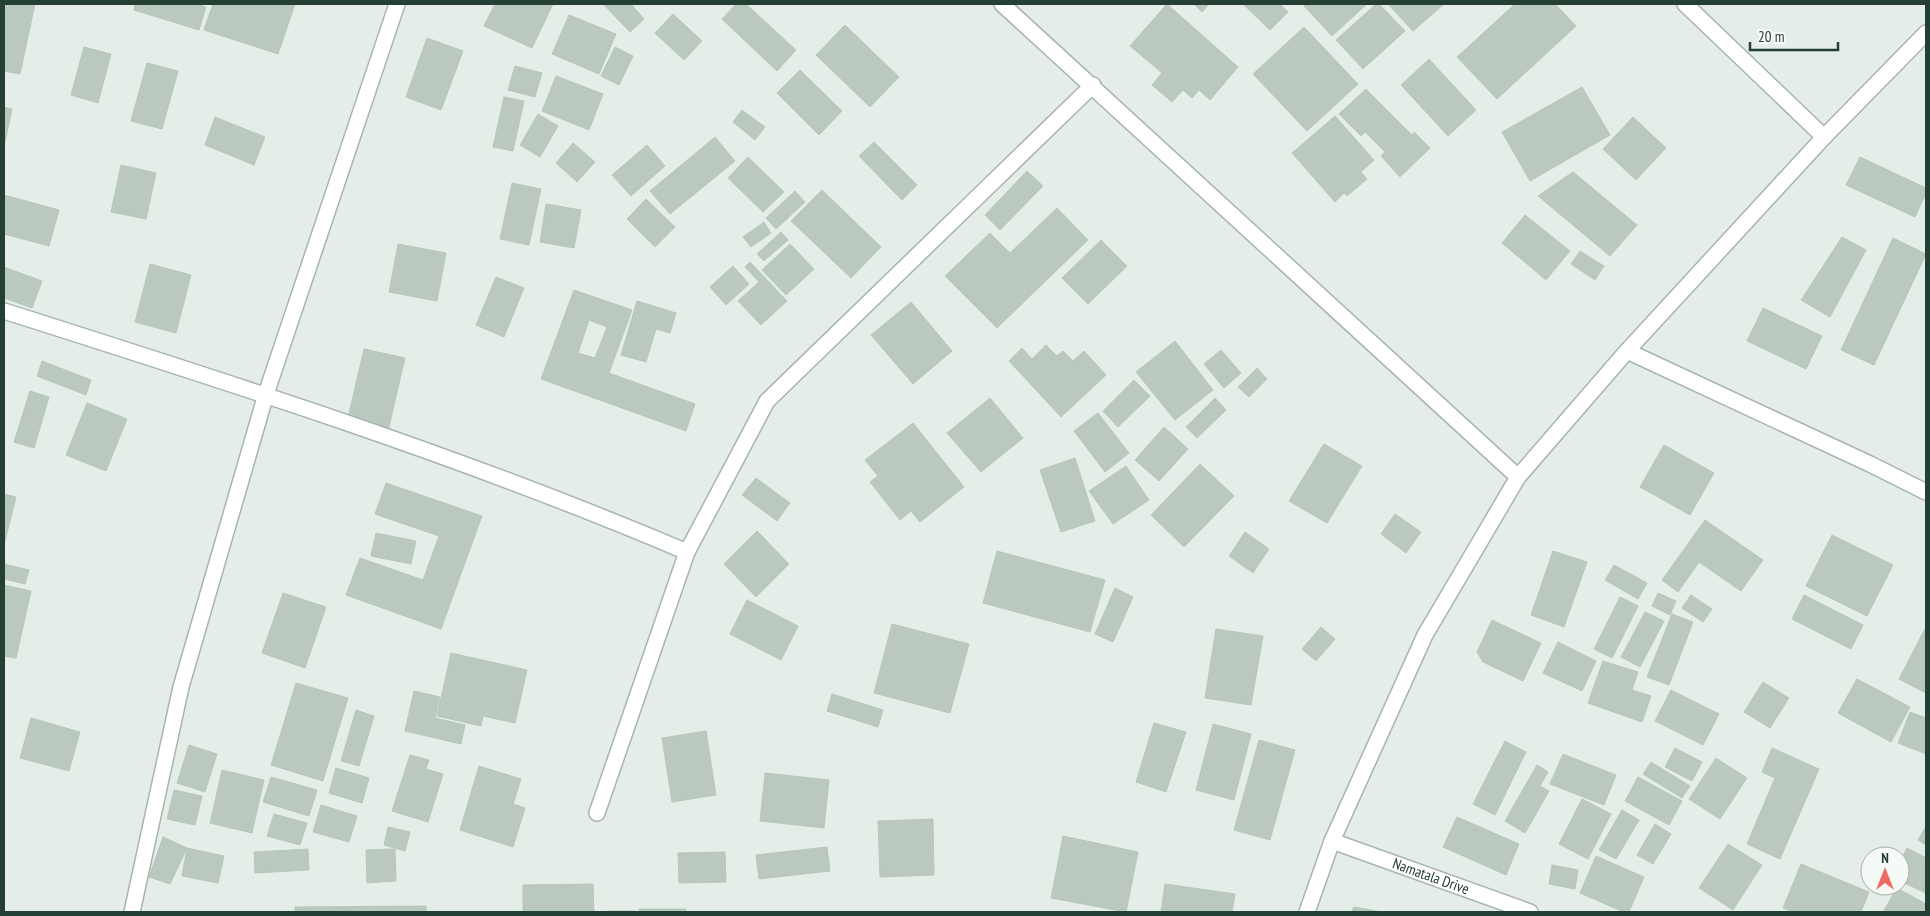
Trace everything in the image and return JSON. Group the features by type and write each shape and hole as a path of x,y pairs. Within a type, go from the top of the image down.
{"street":[{"path":"132,912 181,687 266,394 397,4"},
{"path":"1002,4 1093,85 1518,477"},
{"path":"1685,4 1824,137"},
{"path":"1307,912 1332,842 1425,635 1518,477 1627,350 1824,137 1926,33"},
{"path":"597,813 686,552 767,401 1093,85"},
{"path":"4,311 266,394 593,512 686,552"},
{"path":"1627,350 1926,492"},
{"name":"Namatala Drive","path":"1332,842 1530,912"}],"building":[{"path":"4,4 35,4 20,74 4,71"},
{"path":"135,4 196,4 206,7 199,30 134,10"},
{"path":"213,4 295,4 278,54 204,30"},
{"path":"495,4 553,4 532,48 484,26"},
{"path":"603,4 631,4 644,19 630,32"},
{"path":"736,4 746,4 796,50 777,71 722,19"},
{"path":"1167,4 1238,67 1210,100 1199,90 1192,98 1183,90 1172,102 1152,85 1162,73 1130,46"},
{"path":"1194,4 1209,4 1202,12"},
{"path":"1243,4 1280,4 1288,12 1270,30"},
{"path":"1306,4 1367,4 1332,36 1304,6"},
{"path":"1376,4 1379,4 1405,31 1363,69 1336,40"},
{"path":"1388,4 1444,4 1413,31"},
{"path":"1515,4 1555,4 1576,26 1497,99 1457,57"},
{"path":"673,14 702,41 684,60 655,33"},
{"path":"569,15 616,34 599,74 552,54"},
{"path":"845,25 899,77 870,107 816,55"},
{"path":"1304,27 1358,84 1307,131 1253,74"},
{"path":"427,38 463,51 441,110 406,97"},
{"path":"84,47 111,54 98,103 71,95"},
{"path":"615,47 633,56 619,85 601,76"},
{"path":"1429,59 1476,110 1448,136 1401,85"},
{"path":"147,63 178,71 162,129 131,121"},
{"path":"515,66 542,73 535,97 508,90"},
{"path":"800,70 842,111 819,135 777,93"},
{"path":"556,76 603,94 589,130 542,111"},
{"path":"1582,87 1610,135 1530,181 1502,132"},
{"path":"1366,89 1412,135 1414,132 1430,148 1400,177 1381,156 1385,152 1365,132 1361,136 1339,114"},
{"path":"504,97 524,101 513,151 493,147"},
{"path":"4,107 12,109 4,147"},
{"path":"742,110 765,127 755,140 733,122"},
{"path":"538,114 558,126 540,157 520,145"},
{"path":"1335,116 1374,160 1361,172 1367,179 1347,196 1344,193 1335,202 1292,153"},
{"path":"215,117 265,137 254,165 205,145"},
{"path":"1633,117 1666,148 1636,180 1603,149"},
{"path":"715,137 735,161 670,214 650,191"},
{"path":"874,142 917,185 902,200 859,156"},
{"path":"573,143 595,162 577,182 556,163"},
{"path":"647,145 665,166 631,196 612,175"},
{"path":"748,157 784,192 763,212 728,178"},
{"path":"1860,157 1926,188 1926,193 1915,217 1846,185"},
{"path":"121,165 156,173 146,219 111,212"},
{"path":"1027,171 1043,186 1000,230 985,215"},
{"path":"1573,172 1637,225 1610,256 1538,196"},
{"path":"512,183 541,189 529,245 500,239"},
{"path":"822,190 881,247 851,278 791,221"},
{"path":"795,191 805,202 776,229 766,218"},
{"path":"4,195 59,210 49,246 4,234"},
{"path":"646,199 675,227 655,247 627,219"},
{"path":"546,204 581,210 574,248 540,242"},
{"path":"1057,208 1088,240 997,328 945,276 990,233 1010,253"},
{"path":"1525,215 1570,251 1546,280 1502,243"},
{"path":"764,222 771,233 751,247 743,237"},
{"path":"781,232 788,240 764,261 757,254"},
{"path":"1842,237 1866,250 1830,317 1801,300"},
{"path":"1893,238 1926,254 1874,365 1841,350"},
{"path":"1101,240 1127,266 1088,304 1062,278"},
{"path":"398,244 446,253 437,301 389,292"},
{"path":"790,244 814,269 786,295 762,270"},
{"path":"1580,251 1604,266 1595,280 1571,264"},
{"path":"750,262 787,301 761,325 738,301 759,282 745,267"},
{"path":"150,264 191,275 176,333 135,322"},
{"path":"733,266 749,284 726,305 710,287"},
{"path":"4,267 42,281 32,308 4,298"},
{"path":"496,277 524,288 504,337 476,325"},
{"path":"574,290 632,310 609,373 695,404 686,431 541,379","holes":["589,320 607,327 595,358 578,353"]},
{"path":"637,301 676,313 670,333 656,329 646,362 621,355"},
{"path":"911,302 952,351 913,384 871,335"},
{"path":"1763,308 1822,336 1806,369 1747,341"},
{"path":"1175,341 1213,390 1175,420 1136,372"},
{"path":"1046,345 1057,356 1063,351 1073,361 1084,351 1106,375 1061,417 1009,361 1022,348 1032,359"},
{"path":"364,349 405,358 388,431 347,422"},
{"path":"1221,350 1241,373 1224,388 1204,364"},
{"path":"42,361 91,380 86,395 37,376"},
{"path":"1257,368 1267,379 1249,397 1238,387"},
{"path":"1134,380 1150,396 1118,427 1103,411"},
{"path":"30,391 49,397 34,448 14,442"},
{"path":"990,398 1023,438 981,472 947,433"},
{"path":"1215,398 1226,410 1197,438 1186,427"},
{"path":"87,403 127,419 106,471 66,455"},
{"path":"1098,413 1129,453 1105,472 1074,431"},
{"path":"913,423 964,487 920,522 911,511 900,520 870,482 878,476 865,460"},
{"path":"1164,427 1188,449 1159,481 1135,460"},
{"path":"1324,444 1362,466 1327,523 1289,501"},
{"path":"1664,445 1714,473 1690,515 1640,487"},
{"path":"1075,458 1095,521 1061,532 1040,470"},
{"path":"1200,464 1234,496 1184,547 1151,515"},
{"path":"1126,466 1149,500 1113,524 1089,491"},
{"path":"756,478 790,503 777,521 742,495"},
{"path":"386,483 482,516 441,629 346,595 360,558 423,580 439,536 375,514"},
{"path":"4,494 16,497 4,545"},
{"path":"1395,514 1421,532 1406,553 1381,534"},
{"path":"1705,520 1763,560 1741,591 1699,562 1678,592 1662,580"},
{"path":"757,531 789,564 756,597 724,564"},
{"path":"1245,532 1269,549 1253,573 1229,556"},
{"path":"376,533 416,541 411,564 371,556"},
{"path":"1832,535 1893,565 1867,616 1806,586"},
{"path":"997,551 1105,580 1090,632 983,603"},
{"path":"1553,551 1587,562 1564,627 1531,615"},
{"path":"4,564 29,570 25,584 4,579"},
{"path":"1614,565 1647,583 1638,599 1605,580"},
{"path":"4,585 31,591 16,658 4,656"},
{"path":"1115,588 1133,597 1113,642 1095,634"},
{"path":"283,593 326,607 305,668 262,653"},
{"path":"1658,593 1676,601 1670,615 1652,606"},
{"path":"1691,595 1712,609 1703,622 1682,608"},
{"path":"1804,595 1863,625 1851,649 1792,619"},
{"path":"1620,597 1638,606 1612,658 1594,649"},
{"path":"747,600 798,626 781,660 730,634"},
{"path":"1645,612 1664,621 1640,667 1621,657"},
{"path":"1672,614 1693,622 1669,685 1647,677"},
{"path":"1492,620 1541,643 1523,681 1483,662 1477,652"},
{"path":"892,624 969,644 950,713 874,693"},
{"path":"1321,627 1335,639 1316,661 1302,649"},
{"path":"1926,627 1926,693 1899,679"},
{"path":"1216,629 1263,636 1251,705 1205,698"},
{"path":"1558,642 1596,661 1582,691 1543,673"},
{"path":"451,653 527,670 515,723 483,716 481,726 437,716"},
{"path":"1603,661 1638,672 1632,690 1651,696 1642,722 1588,703"},
{"path":"1857,679 1910,707 1891,742 1838,713"},
{"path":"1763,682 1789,698 1770,728 1744,712"},
{"path":"296,683 348,698 323,781 271,765"},
{"path":"1671,690 1719,714 1703,745 1655,721"},
{"path":"414,691 440,697 435,718 465,725 461,744 405,731"},
{"path":"832,694 883,710 878,727 827,711"},
{"path":"356,710 374,716 359,766 341,761"},
{"path":"1910,712 1926,718 1926,754 1898,743"},
{"path":"31,718 80,732 69,771 20,758"},
{"path":"1154,723 1186,732 1166,792 1136,782"},
{"path":"1213,724 1251,734 1234,800 1196,790"},
{"path":"706,731 716,795 672,802 662,738"},
{"path":"1259,740 1295,750 1270,840 1234,830"},
{"path":"1505,741 1526,752 1495,815 1473,804"},
{"path":"189,745 217,754 205,792 177,783"},
{"path":"1675,748 1702,762 1692,781 1665,767"},
{"path":"1772,748 1819,769 1780,859 1747,844 1775,778 1762,772"},
{"path":"1563,754 1616,775 1604,805 1550,784"},
{"path":"410,755 429,760 426,769 443,774 428,822 392,811"},
{"path":"1716,758 1747,778 1720,819 1689,799"},
{"path":"1651,762 1690,786 1682,798 1643,774"},
{"path":"1537,765 1548,772 1540,786 1549,791 1525,833 1505,821"},
{"path":"479,766 521,779 513,804 525,808 513,847 460,830"},
{"path":"336,768 369,778 362,803 329,793"},
{"path":"222,770 264,780 252,833 210,823"},
{"path":"765,773 829,780 824,828 760,821"},
{"path":"271,777 317,790 309,816 263,802"},
{"path":"1638,777 1682,801 1669,825 1625,801"},
{"path":"174,790 202,796 195,825 167,819"},
{"path":"1582,799 1611,814 1588,859 1559,844"},
{"path":"321,805 357,816 349,842 313,832"},
{"path":"1622,810 1639,820 1616,859 1599,850"},
{"path":"274,814 307,823 300,845 267,836"},
{"path":"1457,817 1519,844 1506,875 1443,847"},
{"path":"933,819 934,875 880,877 878,821"},
{"path":"1655,824 1671,834 1653,864 1637,855"},
{"path":"1926,826 1926,845 1918,840"},
{"path":"388,827 410,832 405,851 384,845"},
{"path":"1063,836 1138,852 1126,912 1051,898"},
{"path":"163,837 187,848 170,884 149,877"},
{"path":"1728,844 1762,865 1733,910 1699,888"},
{"path":"827,847 830,871 759,879 756,855"},
{"path":"187,848 224,856 218,883 182,876"},
{"path":"308,849 309,870 255,873 254,852"},
{"path":"395,849 396,881 367,883 366,850"},
{"path":"1910,850 1926,858 1926,893 1910,886"},
{"path":"725,852 726,882 679,883 678,853"},
{"path":"1596,856 1644,877 1629,912 1624,912 1580,893"},
{"path":"1801,864 1860,888 1860,896 1867,896 1861,912 1793,912 1783,908"},
{"path":"1552,865 1578,870 1575,889 1549,884"},
{"path":"593,884 594,912 523,912 523,885"},
{"path":"1165,884 1235,894 1232,912 1161,912"},
{"path":"1910,895 1926,904 1926,912 1883,912 1892,896"},
{"path":"426,906 426,912 295,912 295,907"},
{"path":"1354,907 1382,912 1351,912"},
{"path":"639,909 686,909 686,912 639,912"},
{"path":"635,911 635,912 608,912"}]}
